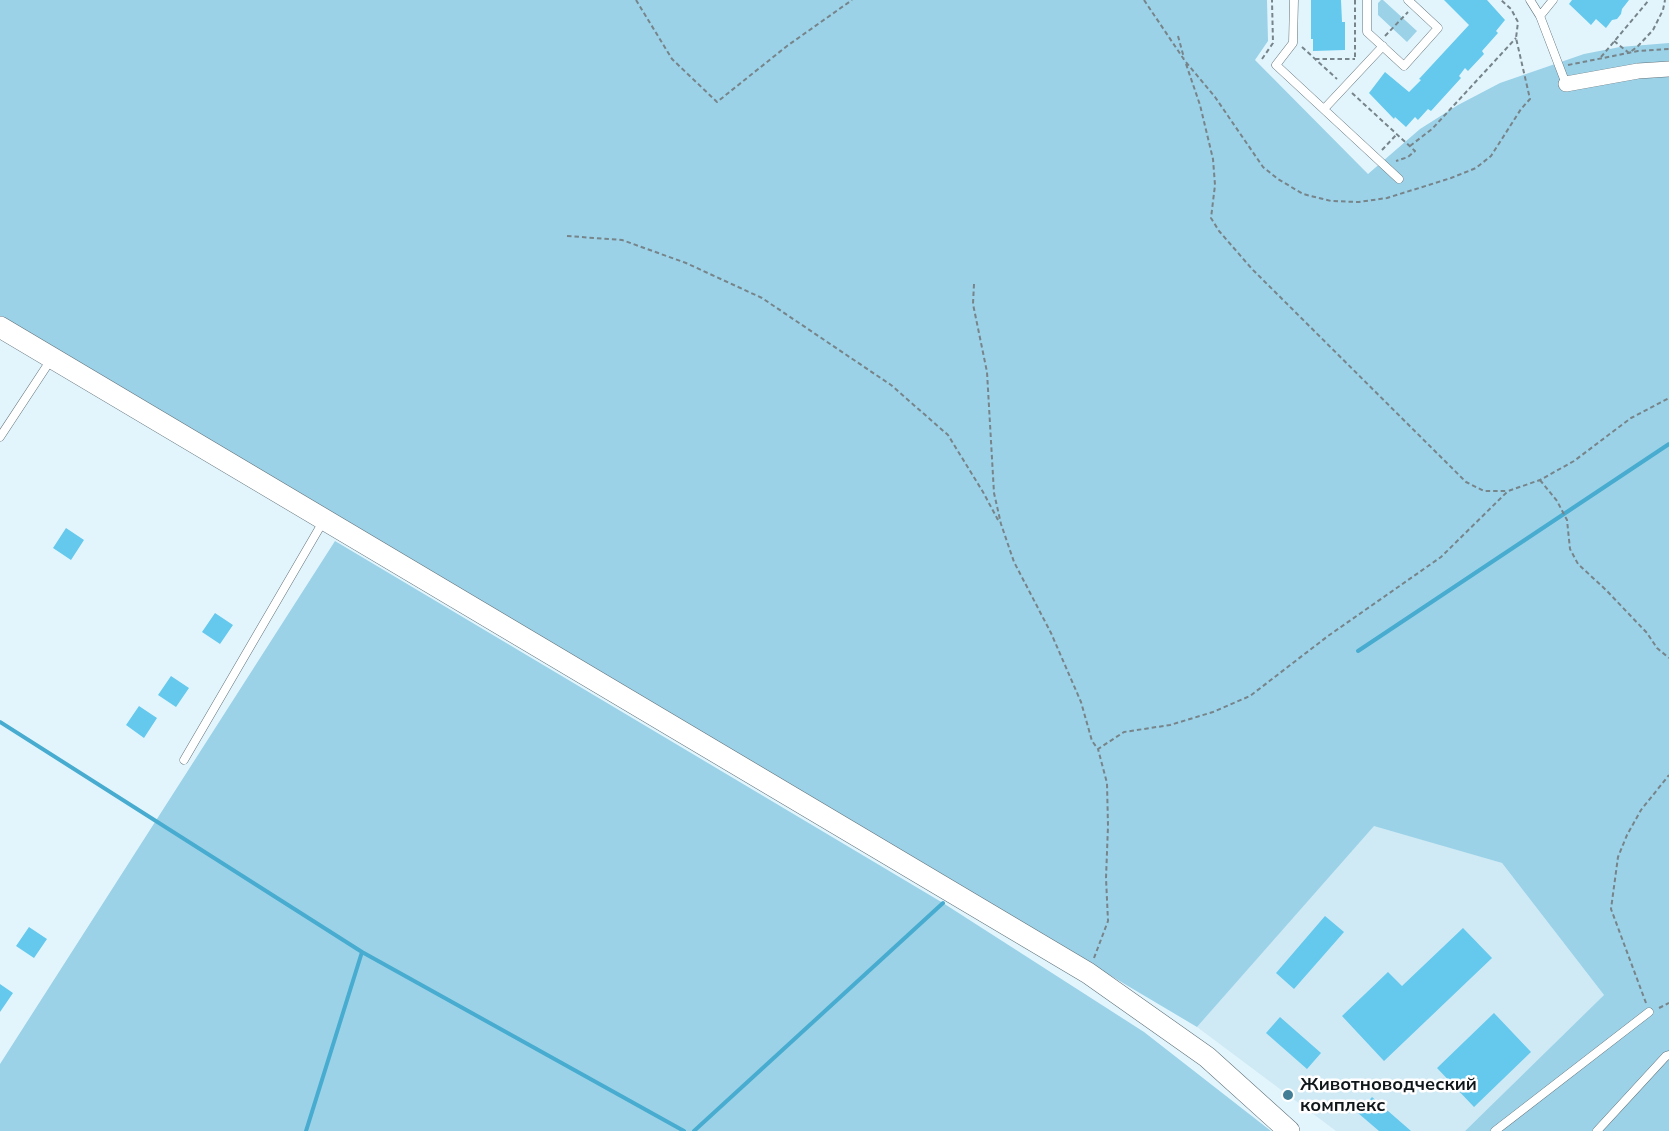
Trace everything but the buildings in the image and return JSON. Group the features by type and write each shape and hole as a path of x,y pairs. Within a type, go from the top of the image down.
{"street":[{"path":"1566,84 1638,71 1669,69"},
{"path":"0,327 1088,972 1208,1057 1289,1131"}],"lane":[{"path":"1294,0 1293,43 1276,65 1399,179"},
{"path":"1367,0 1367,32 1404,66 1438,28 1411,3"},
{"path":"1530,0 1540,16 1566,84"},
{"path":"1540,16 1553,0"},
{"path":"1324,110 1381,45"},
{"path":"0,437 52,358"},
{"path":"184,760 324,519"},
{"path":"1495,1131 1649,1012"},
{"path":"1597,1131 1669,1055"}],"path":[{"path":"636,0 672,59 717,102 787,46 852,0"},
{"path":"1144,0 1185,61 1215,97 1263,167 1303,194 1330,201 1359,202 1386,198 1451,178 1476,168 1491,156 1530,99 1516,39 1518,22 1511,9 1501,0"},
{"path":"1262,59 1273,42 1272,0"},
{"path":"1355,0 1355,59"},
{"path":"1601,57 1648,0"},
{"path":"1629,53 1653,30 1663,10 1665,0"},
{"path":"1381,45 1411,3"},
{"path":"1178,36 1200,105 1213,159 1215,185 1211,218 1219,231 1252,269 1466,482 1484,491 1508,491 1540,480 1574,461 1632,418 1669,398"},
{"path":"1410,146 1432,129 1516,39"},
{"path":"1614,41 1629,53"},
{"path":"1302,47 1415,152 1408,158 1398,161 1392,159"},
{"path":"1559,67 1601,57 1669,49"},
{"path":"1315,59 1360,59"},
{"path":"1376,157 1397,134"},
{"path":"1382,150 1387,154"},
{"path":"567,236 622,240 686,263 762,298 891,385 948,435 983,492 1050,633 1081,702 1092,741 1098,749 1107,783 1108,921 1088,972"},
{"path":"974,284 973,304 987,372 994,493 1000,525"},
{"path":"1540,480 1557,501 1567,520 1570,549 1578,564 1606,590 1647,633 1657,648 1669,658"},
{"path":"1098,749 1124,732 1170,725 1213,712 1250,696 1328,636 1441,557 1508,491"},
{"path":"1649,1012 1611,909 1618,857 1627,835 1641,810 1669,775"}],"shaded area":[{"path":"0,0 1267,0 1268,41 1255,60 1368,174 1420,129 1458,105 1500,83 1584,54 1620,47 1669,43 1669,1131 1465,1131 1604,995 1502,863 1374,826 1197,1027 0,316"},
{"path":"1381,0 1417,31 1407,42 1378,15 1378,3"},
{"path":"335,541 943,903 1144,1032 1271,1131 0,1131 0,1064"},
{"path":"1374,825 1502,863 1604,995 1465,1131 1336,1131 1197,1027"}],"waterway":[{"path":"1358,651 1669,444"},
{"path":"0,722 362,952 684,1131"},
{"path":"694,1131 943,903"},
{"path":"306,1131 362,952"}],"place":[{"name":"Животноводческий комплекс","path":"1288,1095"}]}
